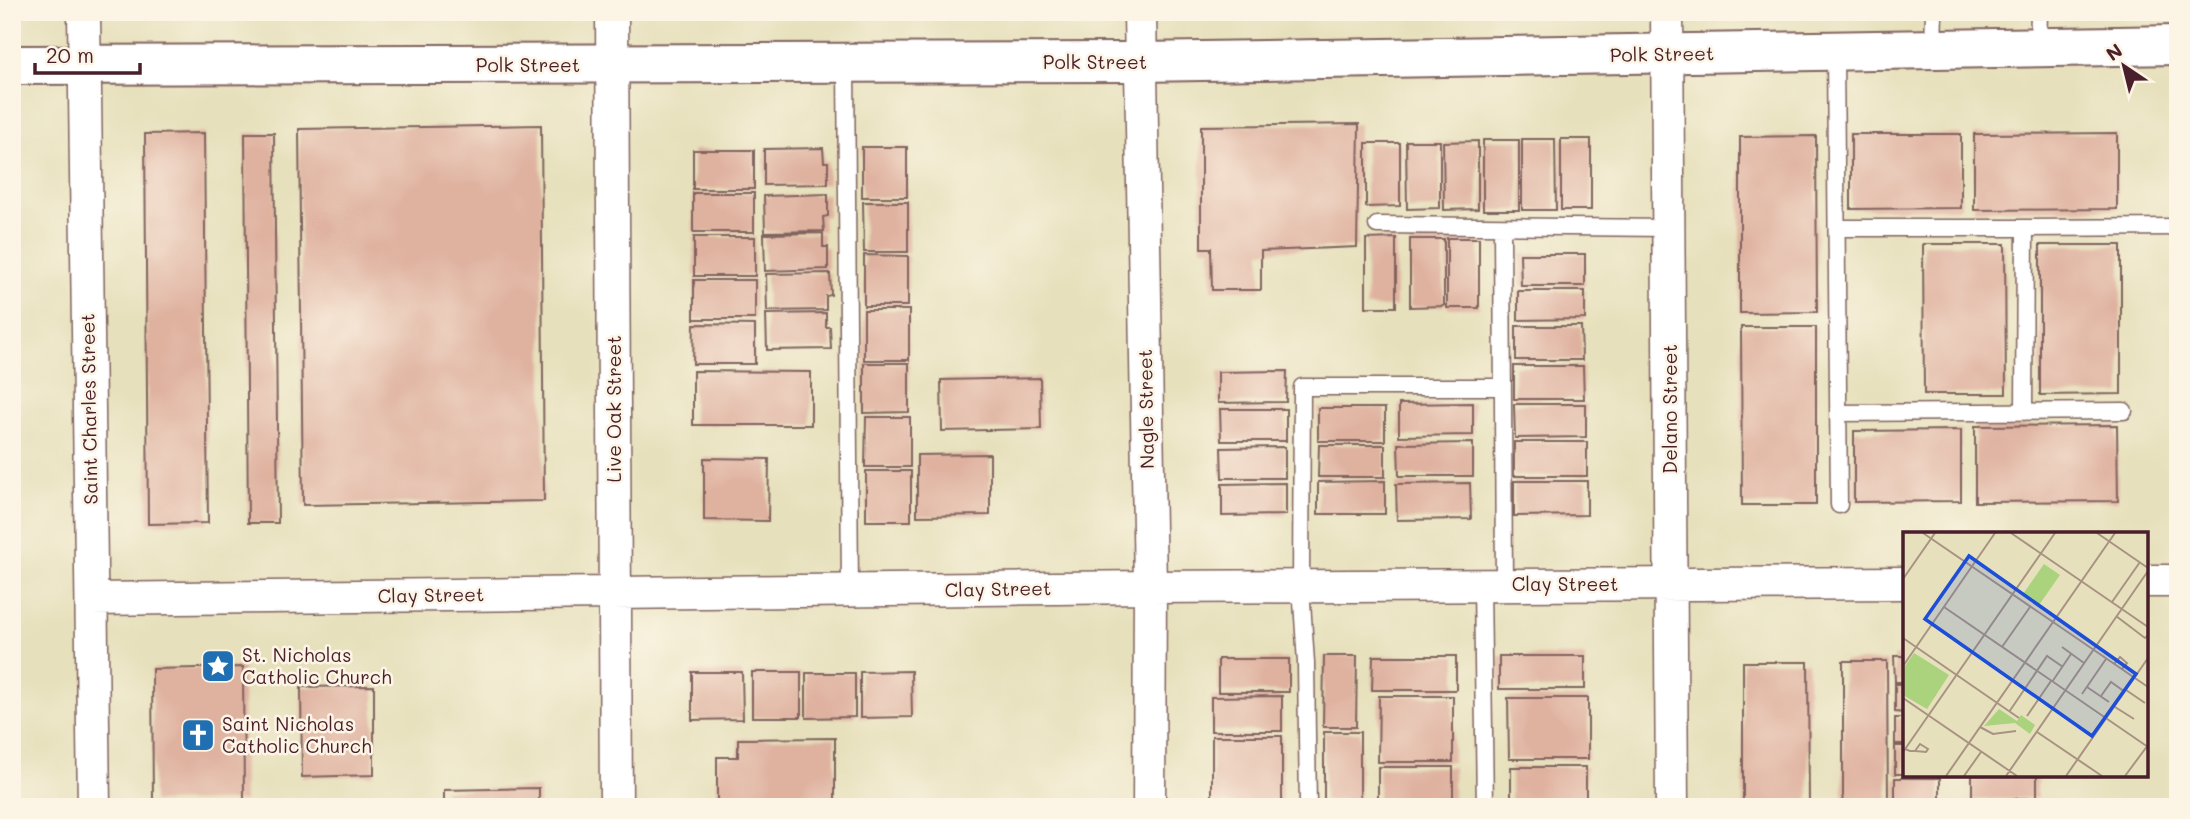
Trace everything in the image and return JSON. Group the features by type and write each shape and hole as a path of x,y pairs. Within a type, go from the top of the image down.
{"main road":[{"name":"Polk Street","path":"12,65 1140,62 1835,52 1933,50 2039,30 2178,45"}],"street":[{"name":"Saint Charles Street","path":"83,12 94,807"},
{"name":"Live Oak Street","path":"612,12 616,807"},
{"name":"Nagle Street","path":"1140,12 1150,587 1149,807"},
{"name":"Delano Street","path":"1667,12 1672,807"},
{"path":"2148,581 2178,581"},
{"name":"Clay Street","path":"92,600 1150,587 1903,583"}],"lane":[{"path":"1933,50 1934,12"},
{"path":"1835,52 1839,505"},
{"path":"846,64 850,590"},
{"path":"1377,225 1668,228"},
{"path":"1485,807 1502,387 1502,227"},
{"path":"1838,228 2178,227"},
{"path":"2024,412 2025,228"},
{"path":"1308,807 1306,663 1301,586 1302,387 1502,387"},
{"path":"1839,414 2124,411"}],"building":[{"path":"1359,124 1357,247 1261,251 1261,290 1212,290 1211,248 1201,248 1201,126"},
{"path":"541,125 544,501 303,505 299,129"},
{"path":"204,133 208,523 148,524 145,134"},
{"path":"245,133 274,133 278,523 248,523"},
{"path":"2117,133 2117,209 1974,210 1974,134"},
{"path":"1851,134 1961,134 1961,208 1851,209"},
{"path":"1816,136 1817,312 1740,313 1740,137"},
{"path":"1522,139 1555,139 1556,210 1522,210"},
{"path":"1561,139 1591,139 1591,210 1561,210"},
{"path":"1483,140 1519,140 1519,210 1483,210"},
{"path":"1406,141 1440,141 1440,208 1407,209"},
{"path":"1478,141 1478,209 1444,210 1443,142"},
{"path":"1366,143 1400,143 1400,206 1366,207"},
{"path":"862,147 907,147 907,197 862,197"},
{"path":"823,148 824,162 828,162 828,184 764,185 764,149"},
{"path":"693,150 754,150 754,189 693,189"},
{"path":"15,158 16,284 12,284 12,159"},
{"path":"693,193 754,193 754,232 693,232"},
{"path":"828,194 828,216 823,217 824,231 765,232 764,196"},
{"path":"863,202 908,202 908,252 864,252"},
{"path":"823,233 823,247 828,247 828,269 765,271 764,234"},
{"path":"694,237 755,237 755,276 694,276"},
{"path":"1396,238 1396,307 1366,307 1366,239"},
{"path":"1447,238 1479,238 1479,308 1447,308"},
{"path":"1410,239 1444,239 1444,306 1410,307"},
{"path":"1923,244 2005,244 2006,394 1924,394"},
{"path":"2040,245 2121,245 2121,394 2040,395"},
{"path":"1520,254 1585,254 1585,286 1521,286"},
{"path":"864,255 908,256 908,306 864,306"},
{"path":"830,273 831,295 826,296 826,310 767,311 766,274"},
{"path":"694,280 755,280 755,319 694,319"},
{"path":"1518,291 1585,291 1585,319 1518,320"},
{"path":"864,310 909,310 909,360 864,360"},
{"path":"826,313 831,349 767,350 766,314"},
{"path":"694,324 755,325 755,364 693,364"},
{"path":"1516,326 1581,326 1582,360 1516,360"},
{"path":"1741,327 1816,327 1816,505 1742,505"},
{"path":"864,363 909,363 909,412 864,413"},
{"path":"1514,366 1583,366 1584,399 1514,399"},
{"path":"693,371 811,372 811,425 693,425"},
{"path":"1287,371 1286,402 1218,403 1218,372"},
{"path":"1040,378 1041,429 942,431 941,380"},
{"path":"1473,403 1473,435 1399,436 1399,404"},
{"path":"1514,404 1586,404 1586,437 1515,438"},
{"path":"1318,408 1385,408 1385,441 1318,441"},
{"path":"1220,409 1286,409 1286,441 1221,441"},
{"path":"866,417 910,417 910,467 865,467"},
{"path":"2117,425 2118,501 1975,502 1975,426"},
{"path":"1961,430 1961,501 1854,502 1854,431"},
{"path":"1514,442 1587,442 1587,476 1514,476"},
{"path":"1473,443 1473,476 1399,476 1398,444"},
{"path":"1319,445 1385,445 1385,477 1318,477"},
{"path":"1285,447 1285,478 1222,478 1221,448"},
{"path":"990,454 990,515 917,516 917,455"},
{"path":"704,458 769,459 768,521 704,520"},
{"path":"866,471 911,471 911,521 866,521"},
{"path":"1385,481 1385,514 1318,514 1318,482"},
{"path":"1514,481 1587,481 1587,515 1514,516"},
{"path":"1286,483 1286,515 1222,516 1222,484"},
{"path":"1470,483 1471,519 1397,520 1396,484"},
{"path":"1324,656 1357,656 1356,727 1323,727"},
{"path":"1373,656 1456,656 1456,690 1372,690"},
{"path":"1499,656 1585,656 1585,689 1499,689"},
{"path":"1894,656 1903,656 1903,682 1895,682"},
{"path":"1218,659 1289,659 1289,692 1218,692"},
{"path":"1843,661 1887,661 1888,807 1843,807"},
{"path":"1743,662 1808,662 1809,807 1743,807"},
{"name":"Saint Nicholas Catholic Church","path":"243,667 244,801 153,802 152,669"},
{"path":"911,671 912,717 860,718 860,672"},
{"path":"692,672 742,672 743,719 692,720"},
{"path":"752,672 801,672 801,717 752,717"},
{"path":"806,673 855,673 855,717 806,718"},
{"path":"1895,684 1903,684 1903,713 1895,712"},
{"path":"374,686 374,775 302,777 301,687"},
{"path":"1282,696 1282,731 1211,731 1211,697"},
{"path":"1379,696 1453,696 1453,762 1378,762"},
{"path":"1508,698 1588,698 1588,759 1509,759"},
{"path":"1895,718 1903,718 1903,744 1895,744"},
{"path":"1324,732 1360,732 1360,801 1324,801"},
{"path":"1212,736 1282,736 1282,805 1212,804"},
{"path":"835,738 835,807 717,807 717,757 738,757 738,739"},
{"path":"1895,746 1903,746 1903,774 1895,774"},
{"path":"1378,767 1453,767 1453,807 1378,807"},
{"path":"1511,767 1586,767 1586,807 1511,807"},
{"path":"1972,777 2037,777 2037,798 1972,800"},
{"path":"1895,778 1940,778 1940,807 1895,807"},
{"path":"539,788 539,807 444,807 444,790"}],"place":[{"name":"St. Nicholas Catholic Church","path":"218,666"},
{"name":"Saint Nicholas Catholic Church","path":"198,735"}]}
